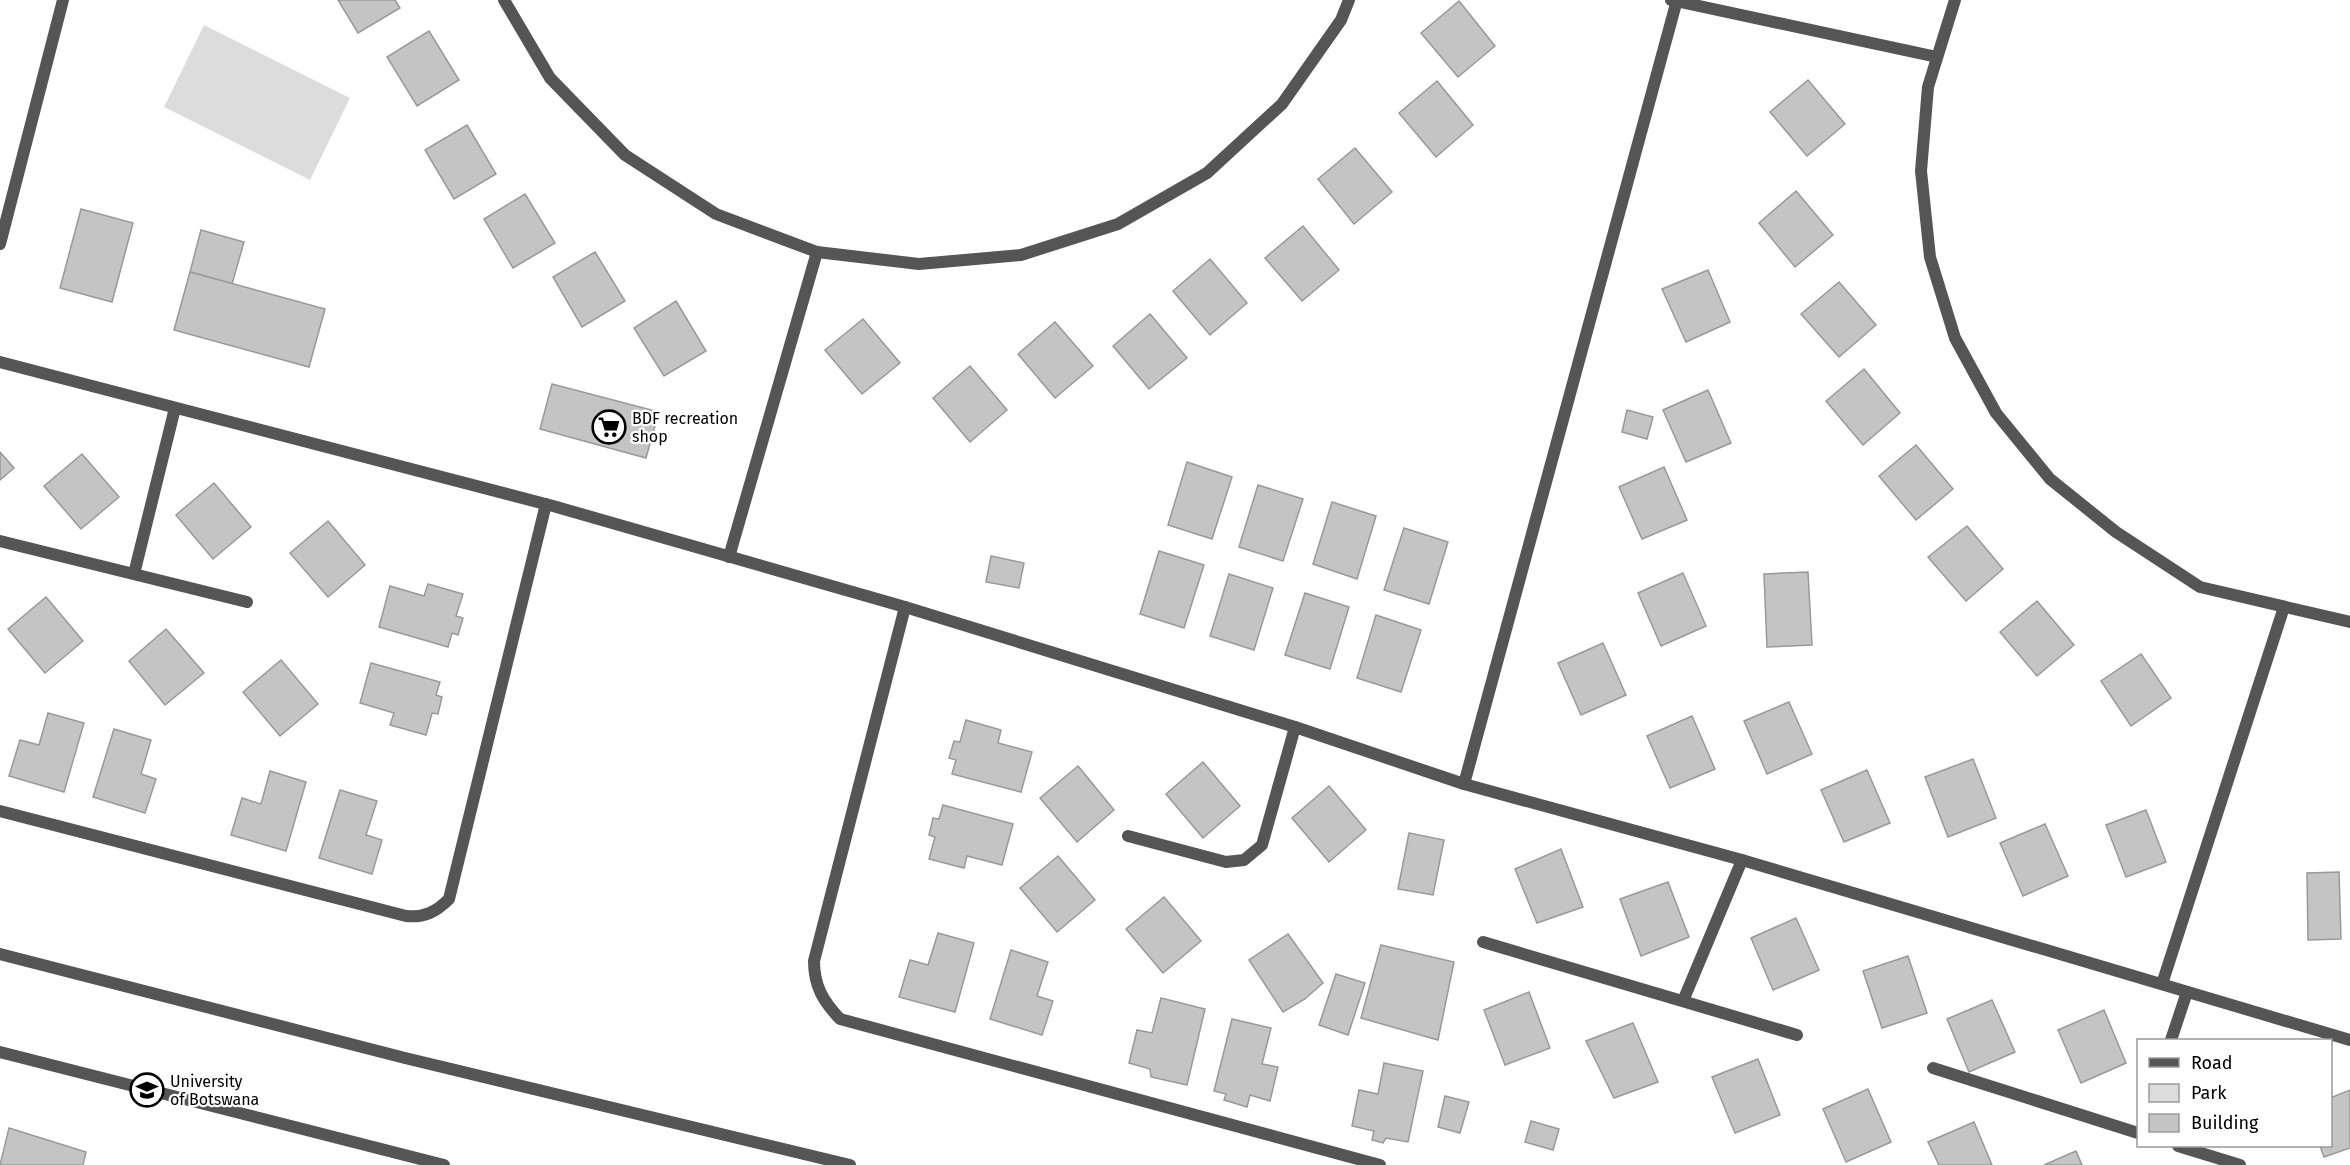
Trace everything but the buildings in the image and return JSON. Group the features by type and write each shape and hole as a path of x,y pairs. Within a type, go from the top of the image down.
{"street":[{"path":"0,244 63,0"},
{"path":"504,0 550,78 626,156 716,214 817,252 919,264 1021,255 1118,224 1207,173 1282,104 1341,20 1349,0"},
{"path":"1464,784 1675,0 1937,57"},
{"path":"1955,0 1928,87 1921,171 1930,256 1955,338 1995,413 2050,479 2116,532 2200,587 2350,622"},
{"path":"729,557 817,252"},
{"path":"0,362 546,504 905,608 1296,727 1464,784 1742,860 2350,1040"},
{"path":"134,574 175,408"},
{"path":"0,811 406,916 430,915 449,899 546,504"},
{"path":"0,541 247,602"},
{"path":"2162,984 2284,607"},
{"path":"905,608 814,961 814,977 818,992 828,1006 840,1019 1380,1165"},
{"path":"1128,836 1226,862 1244,861 1262,845 1296,727"},
{"path":"1683,1001 1742,860"},
{"path":"1483,942 1797,1035"},
{"path":"0,954 405,1058 850,1165"},
{"path":"2172,1039 2187,992"},
{"path":"0,1053 444,1165"},
{"path":"1933,1068 2137,1132"},
{"path":"2181,1147 2240,1165"}],"green space":[{"path":"204,25 350,98 310,180 164,107"}],"place":[{"name":"BDF recreation shop","path":"609,427"},
{"name":"University of Botswana","path":"147,1090"}]}
